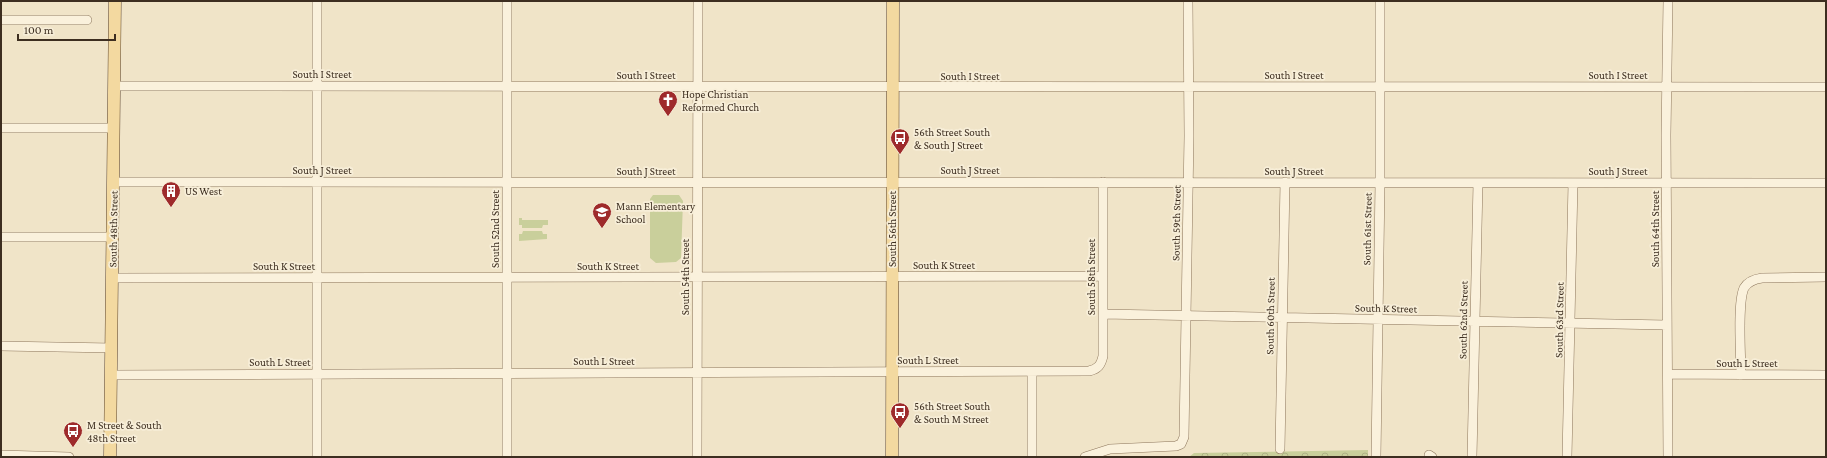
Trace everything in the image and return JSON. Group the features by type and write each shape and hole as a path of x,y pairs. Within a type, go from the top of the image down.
{"main road":[{"name":"South 48th Street","path":"110,457 115,1"},
{"name":"South 56th Street","path":"892,457 893,1"}],"street":[{"path":"317,1 317,457"},
{"name":"South 52nd Street","path":"507,1 507,457"},
{"name":"South 54th Street","path":"697,457 696,183 698,1"},
{"name":"South 59th Street","path":"1146,447 1171,447 1181,444 1185,430 1188,183 1188,1"},
{"name":"South 61st Street","path":"1376,457 1380,182 1380,1"},
{"name":"South 64th Street","path":"1668,1 1668,457"},
{"path":"1,20 87,20"},
{"name":"South I Street","path":"114,86 893,88 1826,87"},
{"path":"1,128 114,128"},
{"name":"South J Street","path":"114,182 1826,183"},
{"name":"South 58th Street","path":"1095,369 1100,365 1103,356 1103,182"},
{"name":"South 60th Street","path":"1280,449 1281,318 1285,182"},
{"name":"South 62nd Street","path":"1472,457 1478,183"},
{"name":"South 63rd Street","path":"1567,457 1573,183"},
{"path":"1,237 113,237"},
{"name":"South K Street","path":"113,278 1103,276"},
{"path":"1741,375 1742,302 1744,289 1748,284 1753,280 1762,278 1826,277"},
{"name":"South K Street","path":"1104,314 1667,325"},
{"path":"1,346 112,348"},
{"name":"South L Street","path":"112,375 1084,372 1095,369"},
{"path":"1032,372 1032,457"},
{"name":"South L Street","path":"1668,374 1826,375"},
{"path":"1085,457 1110,449 1146,447 1146,457"},
{"path":"1,455 69,457"}],"green space":[{"path":"653,195 679,195 683,201 681,258 676,262 656,263 650,258 650,199"},
{"path":"519,218 522,218 522,220 548,220 548,225 543,225 542,228 522,228 522,225 519,225"},
{"path":"523,231 542,231 543,234 547,234 547,239 519,241 519,234 522,234"},
{"path":"1368,450 1368,457 1189,457 1194,453"}],"place":[{"name":"Hope Christian Reformed Church","path":"668,117"},
{"name":"56th Street South & South J Street","path":"900,155"},
{"name":"US West","path":"171,208"},
{"name":"Mann Elementary School","path":"602,229"},
{"name":"56th Street South & South M Street","path":"900,429"},
{"name":"M Street & South 48th Street","path":"73,448"}]}
